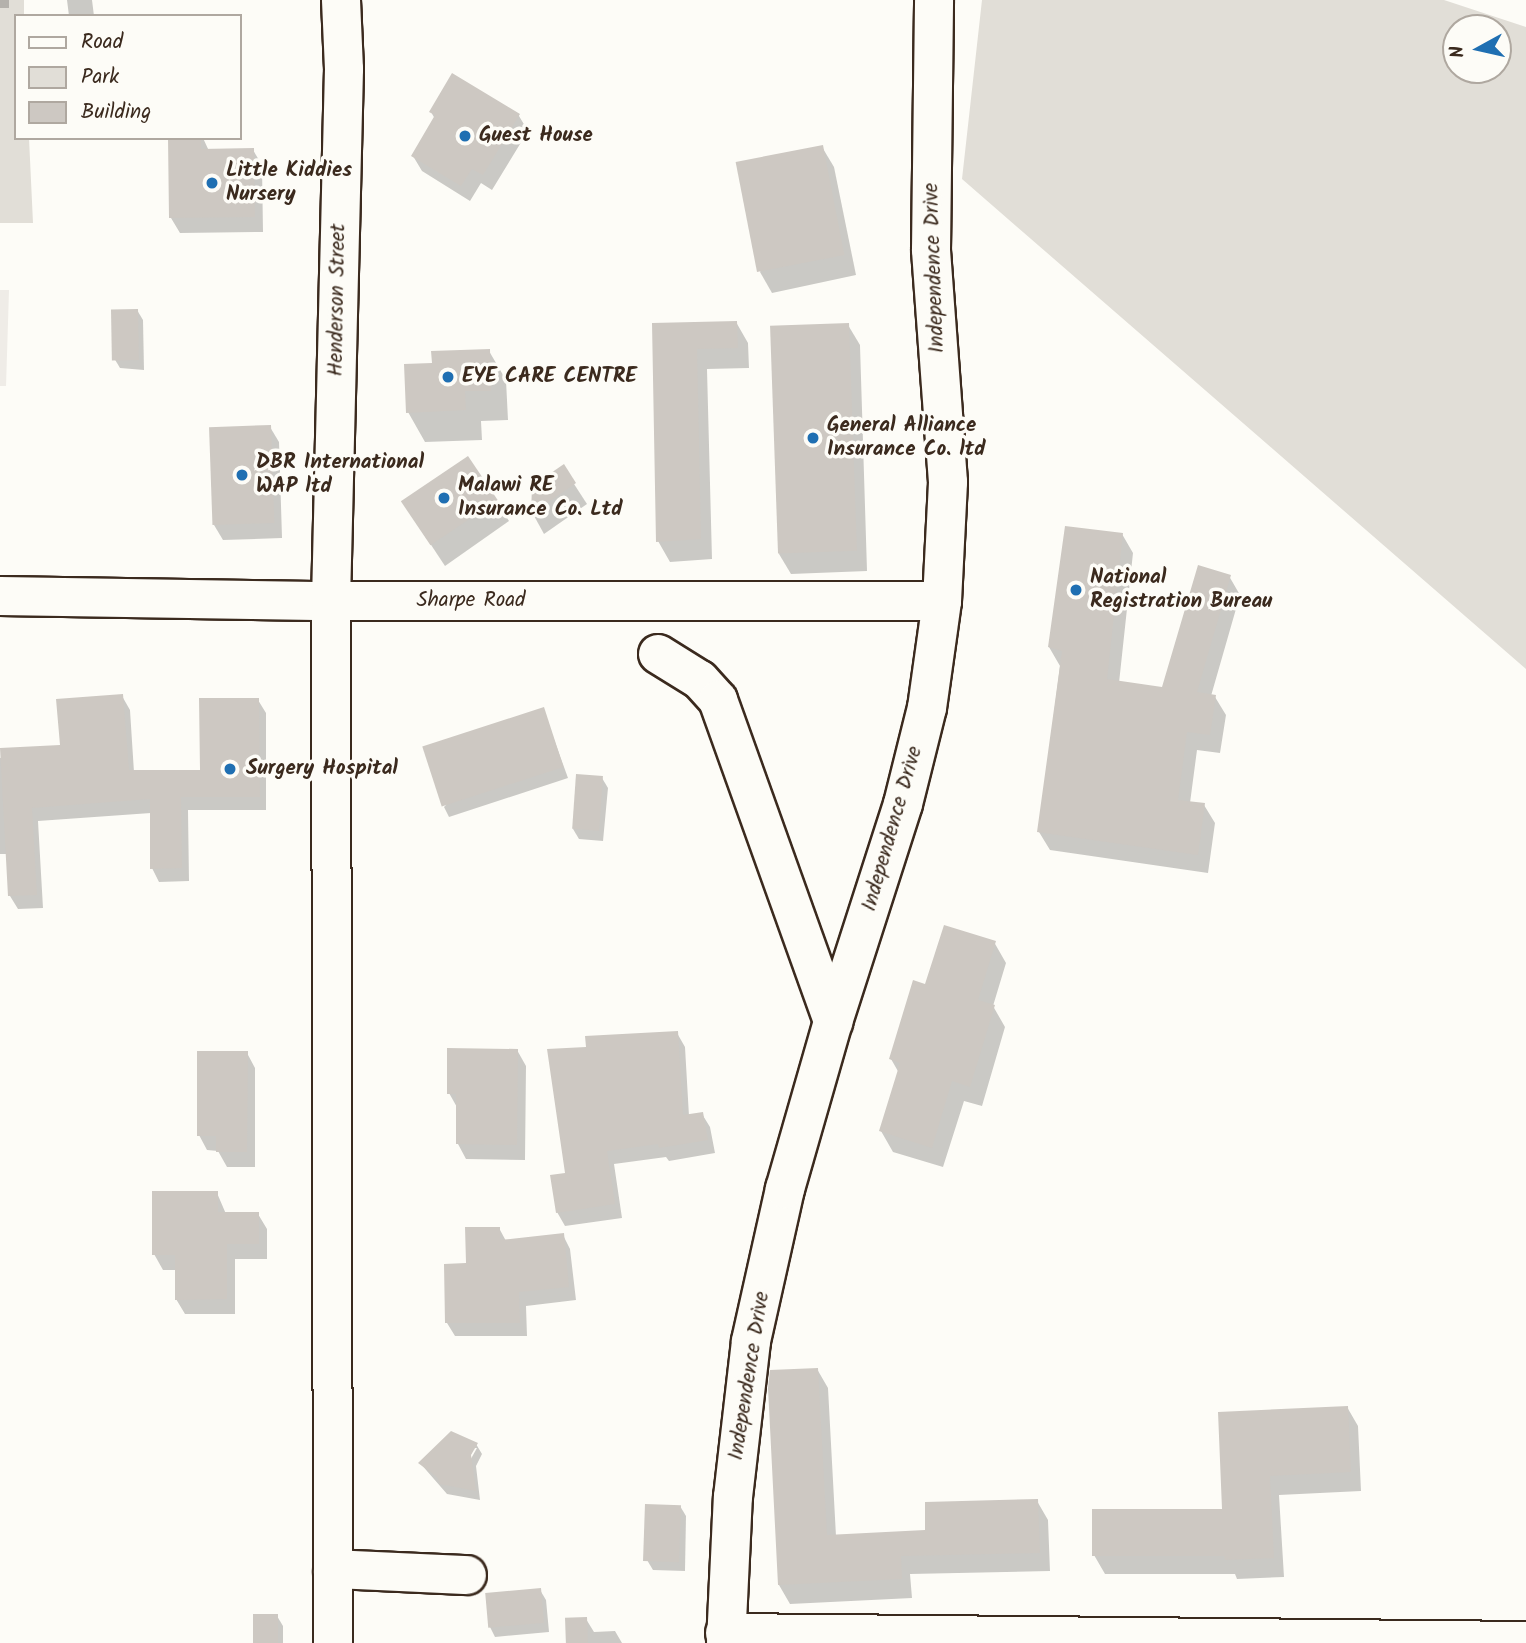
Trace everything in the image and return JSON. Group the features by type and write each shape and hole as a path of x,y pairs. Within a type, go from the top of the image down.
{"street":[{"name":"Henderson Street","path":"333,1643 331,601 344,69 341,0"},
{"name":"Independence Drive","path":"725,1638 733,1497 751,1341 785,1189 906,792 928,708 942,601 948,482 931,250 933,0"},
{"name":"Sharpe Road","path":"0,596 331,601 942,601"},
{"path":"658,654 700,680 718,701 834,1022"},
{"path":"333,1569 467,1575"},
{"path":"725,1638 1526,1641"}],"shaded area":[{"path":"0,290 9,290 6,386 0,386"}],"green space":[{"path":"0,0 24,0 24,14 14,14 14,140 29,140 33,223 0,223"},
{"path":"982,0 1444,0 1487,14 1442,14 1442,84 1512,84 1512,22 1526,27 1526,669 962,179"}],"building":[{"name":"Guest House","path":"452,73 520,114 483,175 472,169 461,186 411,156 435,115 429,112"},
{"name":"Little Kiddies Nursery","path":"168,140 201,140 201,149 254,148 255,217 169,218"},
{"path":"823,145 844,255 757,272 736,162"},
{"path":"111,309 138,309 139,360 112,360"},
{"path":"737,321 738,348 697,349 701,539 656,542 652,323"},
{"name":"General Alliance Insurance Co. ltd","path":"849,323 857,551 778,554 770,326"},
{"name":"EYE CARE CENTRE","path":"490,349 491,391 465,391 466,410 406,413 404,364 432,363 431,351"},
{"name":"DBR International WAP ltd","path":"271,425 274,523 212,525 209,427"},
{"name":"Malawi RE Insurance Co. Ltd","path":"468,456 498,500 430,545 401,501"},
{"path":"564,464 576,483 531,514 532,486"},
{"path":"1065,526 1123,533 1107,679 1162,687 1198,565 1231,575 1197,692 1216,695 1210,735 1187,732 1178,800 1205,803 1198,855 1037,832 1062,651 1048,647"},
{"path":"123,694 129,770 200,770 199,698 259,698 260,797 181,797 182,868 150,869 150,799 32,808 37,895 8,896 0,748 60,745 56,699"},
{"path":"544,707 563,767 442,806 422,747"},
{"path":"576,774 603,776 599,831 572,829"},
{"path":"944,925 996,941 978,1000 995,1005 970,1087 952,1081 932,1148 879,1131 900,1063 889,1059 913,980 925,984"},
{"path":"678,1031 683,1115 703,1112 708,1140 659,1148 658,1144 607,1151 615,1204 556,1213 550,1175 565,1173 547,1049 586,1047 585,1036"},
{"path":"447,1048 518,1049 517,1145 456,1144 456,1094 447,1094"},
{"path":"197,1051 248,1051 247,1152 216,1152 216,1136 197,1136"},
{"path":"152,1191 218,1191 218,1212 259,1212 259,1244 227,1244 227,1299 175,1300 175,1255 152,1255"},
{"path":"465,1227 500,1227 500,1240 564,1233 569,1287 519,1292 520,1323 445,1323 444,1264 466,1263"},
{"path":"818,1368 827,1535 925,1530 925,1502 1038,1499 1040,1553 901,1556 902,1579 778,1585 768,1388 770,1370"},
{"path":"1348,1406 1351,1472 1270,1476 1274,1558 1225,1560 1224,1556 1092,1556 1092,1509 1222,1509 1218,1412"},
{"path":"451,1431 478,1443 471,1455 476,1491 440,1484 437,1477 418,1463"},
{"path":"645,1504 681,1505 679,1562 643,1561"},
{"path":"541,1588 544,1623 488,1628 485,1593"},
{"path":"253,1614 278,1614 278,1643 253,1643"},
{"path":"587,1617 588,1643 566,1643 565,1618"}],"place":[{"name":"Guest House","path":"465,136"},
{"name":"Little Kiddies Nursery","path":"212,183"},
{"name":"EYE CARE CENTRE","path":"448,377"},
{"name":"General Alliance Insurance Co. ltd","path":"813,438"},
{"name":"DBR International WAP ltd","path":"242,475"},
{"name":"Malawi RE Insurance Co. Ltd","path":"444,498"},
{"name":"National Registration Bureau","path":"1076,590"},
{"name":"Surgery Hospital","path":"230,769"}]}
